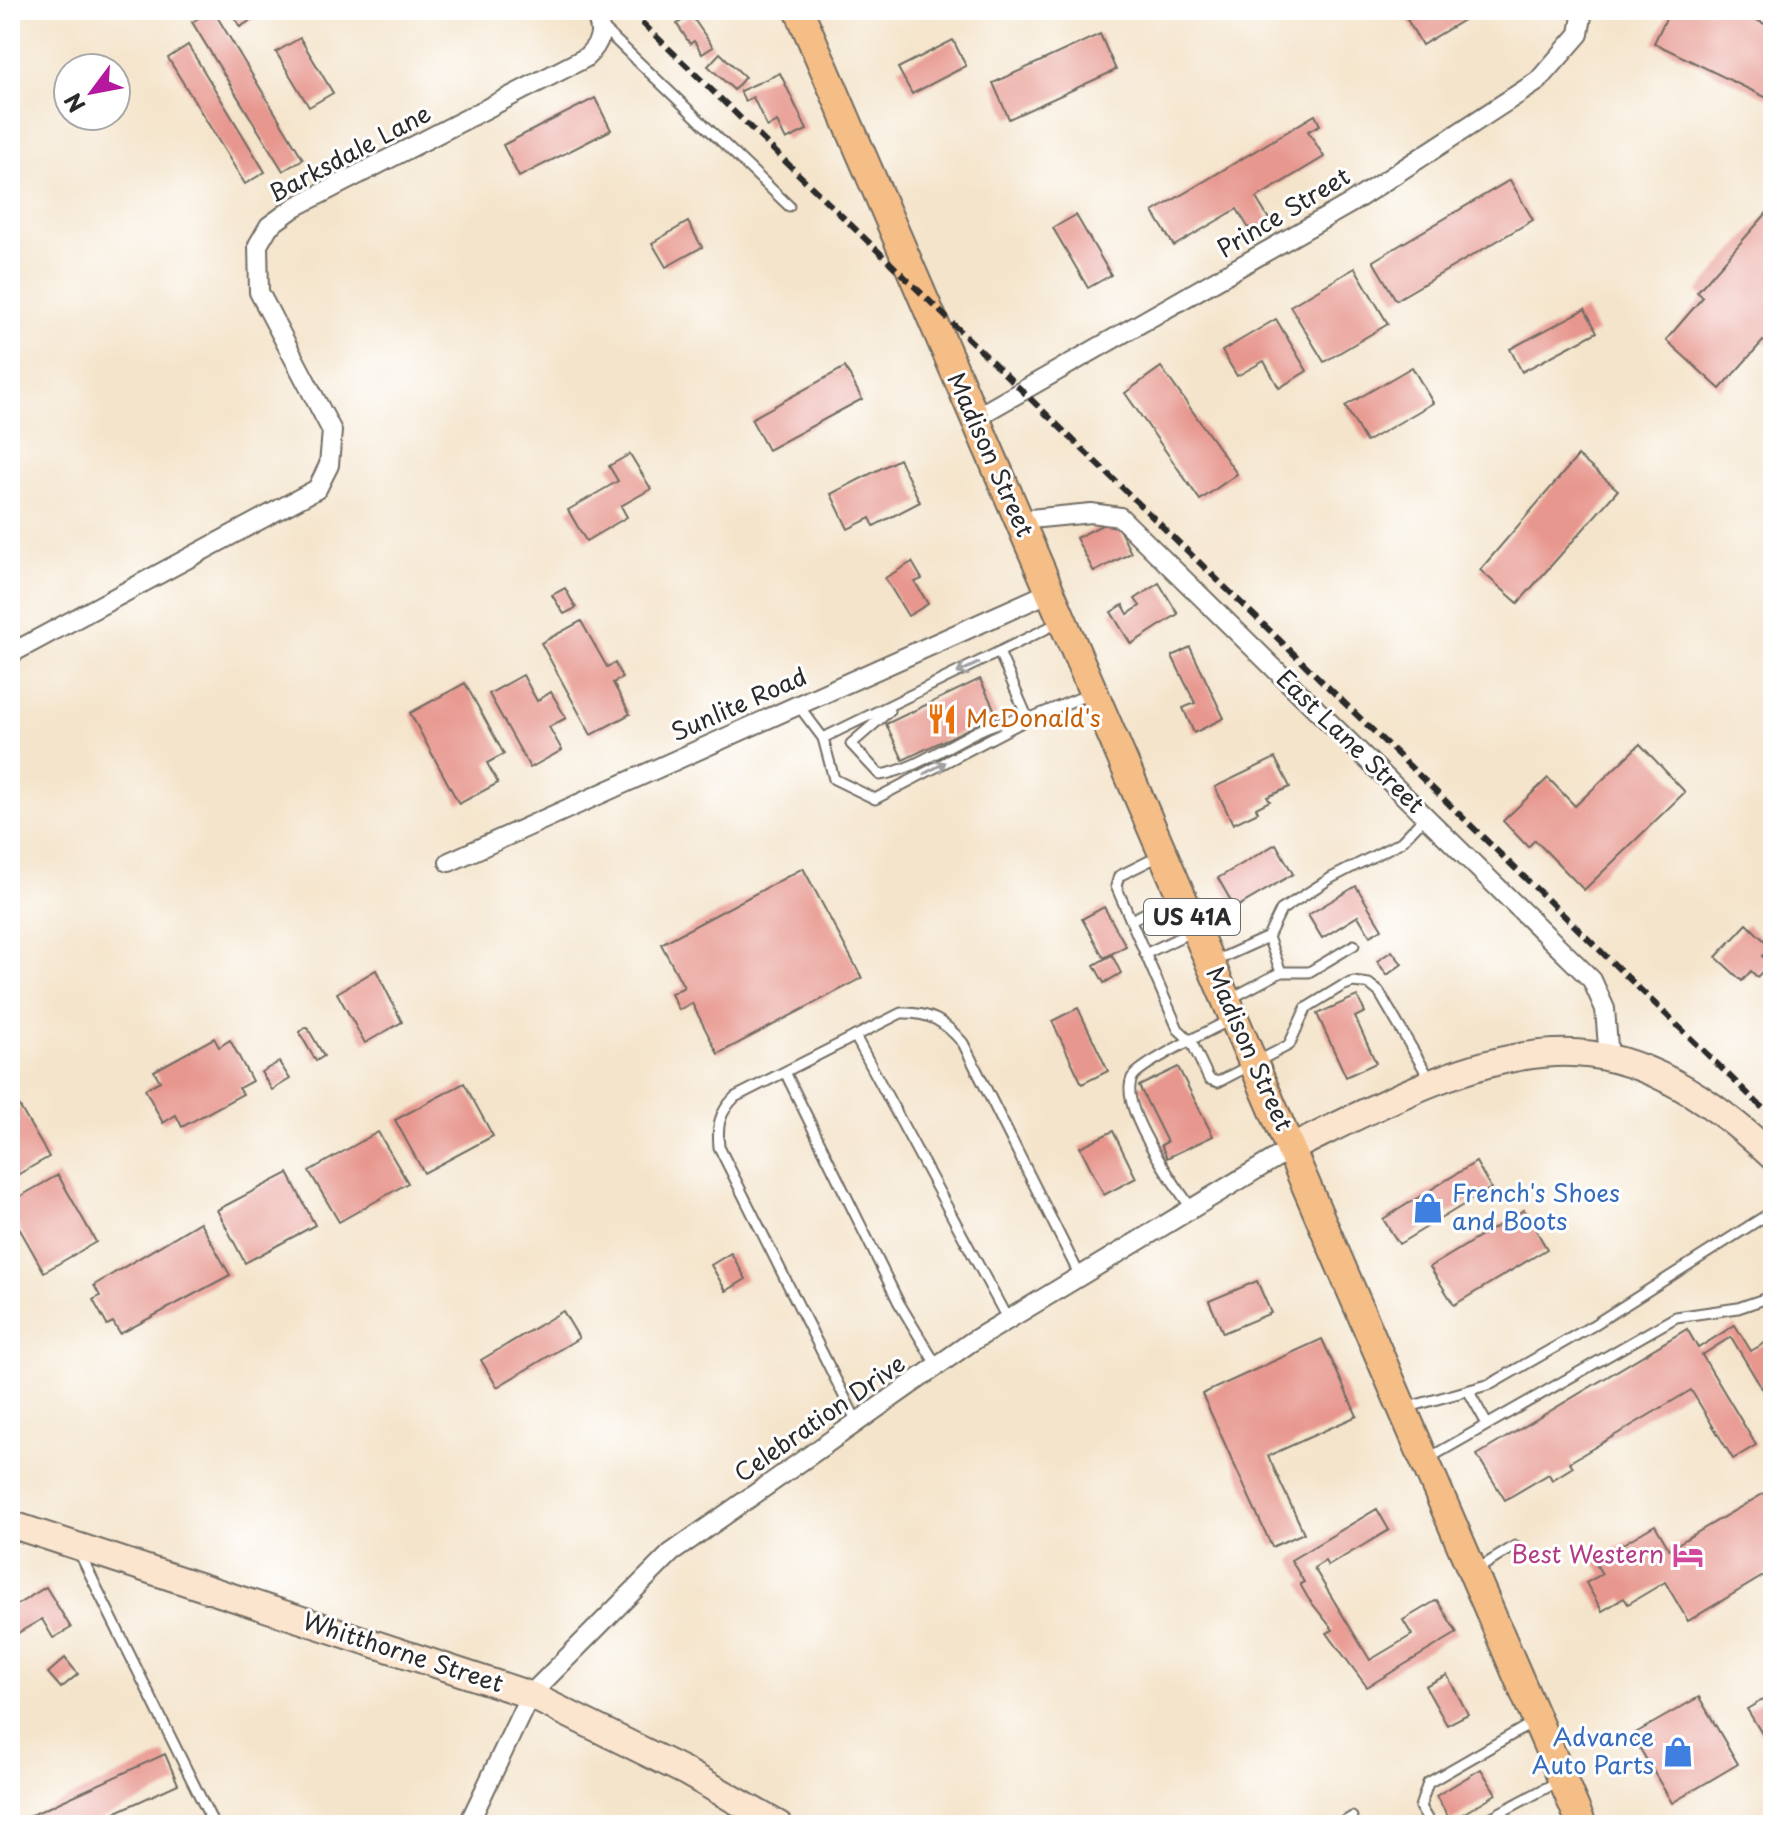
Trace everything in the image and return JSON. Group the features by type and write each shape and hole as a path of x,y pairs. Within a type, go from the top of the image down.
{"main road":[{"name":"Madison Street","path":"799,10 1582,1825"}],"street":[{"name":"Prince Street","path":"973,419 1351,203 1538,81 1579,34 1583,10"},
{"name":"Barksdale Lane","path":"10,654 317,489 329,465 332,431 259,292 258,245 269,226 295,207 585,58 599,45 598,19"},
{"name":"East Lane Street","path":"1020,520 1091,513 1120,517 1592,980 1605,1009 1609,1059"},
{"name":"Sunlite Road","path":"449,862 1050,592"},
{"path":"1292,1148 1467,1070 1554,1053 1609,1059 1688,1088 1732,1117 1773,1157"},
{"name":"Celebration Drive","path":"468,1825 530,1695 671,1553 937,1366 1292,1148"},
{"name":"Whitthorne Street","path":"15,1531 75,1544 530,1695 684,1771 779,1825"}],"lane":[{"path":"598,19 789,206"},
{"path":"823,738 1063,621"},
{"path":"999,652 1028,719"},
{"path":"798,705 823,738 834,779 875,799 1028,719 1094,693"},
{"path":"904,699 851,744 880,775 905,771 1007,718 1028,719"},
{"path":"1211,962 1268,937 1281,910 1331,878 1401,842 1426,817"},
{"path":"1164,853 1119,876 1116,886 1178,1029 1191,1041 1209,1079 1218,1082 1289,1045 1306,1008 1353,982 1369,984 1379,992 1432,1084"},
{"path":"1131,920 1182,895"},
{"path":"1145,954 1197,929"},
{"path":"1268,937 1281,972"},
{"path":"1192,1209 1161,1167 1145,1137 1130,1090 1133,1076 1191,1041 1281,972 1309,972 1354,945"},
{"path":"857,1422 719,1147 717,1129 722,1110 735,1097 901,1013 922,1012 945,1023 963,1043 1080,1276"},
{"path":"855,1036 1008,1320"},
{"path":"785,1072 899,1303 937,1366"},
{"path":"1404,1408 1491,1384 1592,1326 1773,1211"},
{"path":"1426,1460 1676,1317 1738,1308 1773,1296"},
{"path":"1469,1392 1487,1424"},
{"path":"75,1544 214,1825"},
{"path":"1474,1572 1515,1546"},
{"path":"1431,1825 1420,1807 1428,1783 1537,1721"},
{"path":"1477,1825 1562,1780"},
{"path":"1339,1825 1352,1817"}],"building":[{"path":"213,10 303,159 283,171 192,22"},
{"path":"230,10 267,10 240,27"},
{"path":"1411,10 1480,10 1422,45 1404,14"},
{"path":"1670,10 1736,10 1773,28 1773,101 1654,43"},
{"path":"691,15 713,47 702,54 694,41 690,44 677,24"},
{"path":"1100,34 1116,70 1009,119 993,83"},
{"path":"300,38 333,93 309,107 276,52"},
{"path":"953,40 966,66 912,94 898,68"},
{"path":"188,45 265,172 245,184 168,58"},
{"path":"720,53 745,77 734,90 708,66"},
{"path":"780,73 807,130 786,140 777,122 767,127 753,97 745,101 740,91"},
{"path":"595,98 611,130 519,177 503,145"},
{"path":"1315,115 1320,125 1308,131 1324,157 1256,198 1270,221 1251,232 1237,209 1174,246 1153,212"},
{"path":"1510,180 1533,220 1396,300 1373,261"},
{"path":"1773,206 1773,341 1769,345 1763,341 1720,389 1666,340 1703,297 1697,292"},
{"path":"1076,215 1111,275 1088,288 1053,228"},
{"path":"688,222 702,247 666,267 652,243"},
{"path":"1355,268 1388,324 1324,362 1290,306"},
{"path":"1585,309 1597,332 1522,372 1510,349"},
{"path":"1276,319 1307,371 1279,388 1264,361 1237,376 1222,351"},
{"path":"845,367 862,399 768,450 751,419"},
{"path":"1161,367 1237,474 1200,500 1125,393"},
{"path":"1412,367 1433,403 1366,442 1345,406"},
{"path":"630,454 651,489 621,506 627,517 586,541 568,510 618,481 609,466"},
{"path":"1578,456 1618,490 1518,603 1480,570"},
{"path":"899,459 920,502 874,526 870,518 848,529 831,494"},
{"path":"1114,519 1131,553 1094,572 1076,538"},
{"path":"912,562 922,579 915,582 928,604 908,616 885,578"},
{"path":"1159,583 1178,614 1131,644 1111,612 1123,605 1128,614 1140,606 1135,599"},
{"path":"565,588 576,608 564,614 552,595"},
{"path":"581,621 607,667 615,663 622,678 613,683 630,714 591,735 541,643"},
{"path":"1190,647 1224,718 1194,733 1183,708 1195,703 1172,656"},
{"path":"523,675 537,701 551,692 566,718 549,727 562,750 530,768 489,694"},
{"name":"McDonald's","path":"980,679 997,715 903,760 886,724"},
{"path":"465,683 504,754 487,763 498,783 459,804 410,713"},
{"path":"1640,744 1685,792 1584,890 1535,840 1528,847 1503,821 1548,778 1575,806"},
{"path":"1275,758 1290,787 1267,797 1270,801 1256,808 1258,812 1233,824 1215,787"},
{"path":"1276,844 1293,874 1235,908 1218,878"},
{"path":"803,868 862,978 718,1054 692,1003 679,1010 671,994 684,987 661,944"},
{"path":"1356,886 1382,929 1370,936 1358,916 1322,938 1308,915"},
{"path":"1104,907 1126,946 1104,958 1082,919"},
{"path":"1747,924 1771,947 1762,956 1770,964 1757,977 1751,971 1742,981 1716,957"},
{"path":"1392,951 1402,964 1387,975 1377,961"},
{"path":"1112,955 1121,973 1104,983 1094,965"},
{"path":"376,970 402,1022 365,1043 337,993"},
{"path":"1357,996 1365,1012 1355,1017 1376,1063 1346,1077 1317,1014"},
{"path":"1078,1008 1108,1071 1082,1084 1052,1021"},
{"path":"307,1027 324,1056 316,1061 299,1032"},
{"path":"214,1038 219,1047 230,1040 252,1081 239,1088 243,1094 182,1127 176,1115 163,1123 145,1089 160,1081 154,1071"},
{"path":"279,1062 290,1079 272,1090 261,1072"},
{"path":"1178,1067 1213,1136 1167,1158 1161,1145 1167,1142 1139,1086"},
{"path":"464,1083 493,1136 424,1173 395,1120"},
{"path":"10,1090 49,1157 10,1179"},
{"path":"1113,1131 1136,1178 1104,1195 1080,1147"},
{"path":"378,1132 408,1183 339,1222 309,1171"},
{"path":"1476,1162 1491,1188 1399,1244 1383,1219"},
{"path":"288,1173 315,1225 245,1263 217,1210"},
{"path":"58,1175 96,1242 44,1272 10,1212 10,1202"},
{"path":"1524,1210 1547,1249 1454,1305 1430,1267"},
{"path":"200,1222 230,1275 120,1334 113,1322 107,1325 93,1300 100,1296 94,1285"},
{"path":"731,1253 746,1279 726,1291 711,1265"},
{"path":"1257,1281 1271,1313 1223,1333 1209,1301"},
{"path":"563,1311 579,1338 497,1387 481,1360"},
{"path":"1735,1325 1751,1351 1773,1338 1773,1407 1731,1337 1702,1355 1756,1445 1733,1459 1691,1390 1570,1462 1573,1467 1552,1480 1549,1474 1505,1500 1477,1455 1687,1329 1698,1348"},
{"path":"1322,1339 1357,1416 1268,1456 1304,1533 1272,1547 1202,1394"},
{"name":"Best Western","path":"1773,1488 1773,1570 1688,1621 1665,1582 1628,1604 1624,1598 1602,1611 1586,1583 1602,1574 1594,1561 1655,1525 1669,1549"},
{"path":"1377,1509 1389,1530 1328,1566 1325,1561 1314,1568 1370,1660 1412,1635 1403,1620 1437,1600 1457,1633 1367,1687 1327,1633 1333,1630 1308,1598 1300,1584 1304,1582 1291,1560"},
{"path":"46,1587 71,1628 53,1638 42,1619 11,1637 10,1609"},
{"path":"65,1658 78,1674 61,1688 48,1673"},
{"path":"1447,1675 1468,1714 1447,1725 1425,1686"},
{"path":"1773,1694 1773,1739 1767,1742 1747,1709"},
{"path":"1699,1697 1738,1764 1672,1803 1632,1735"},
{"path":"165,1754 178,1784 88,1825 10,1825"},
{"path":"1481,1769 1496,1794 1451,1821 1436,1796"},
{"path":"193,1817 197,1825 175,1825"}],"railway":[{"path":"629,10 1773,1118"}],"place":[{"name":"McDonald's","path":"942,719"},
{"name":"French's Shoes and Boots","path":"1428,1208"},
{"name":"Best Western","path":"1688,1555"},
{"name":"Advance Auto Parts","path":"1678,1752"}]}
